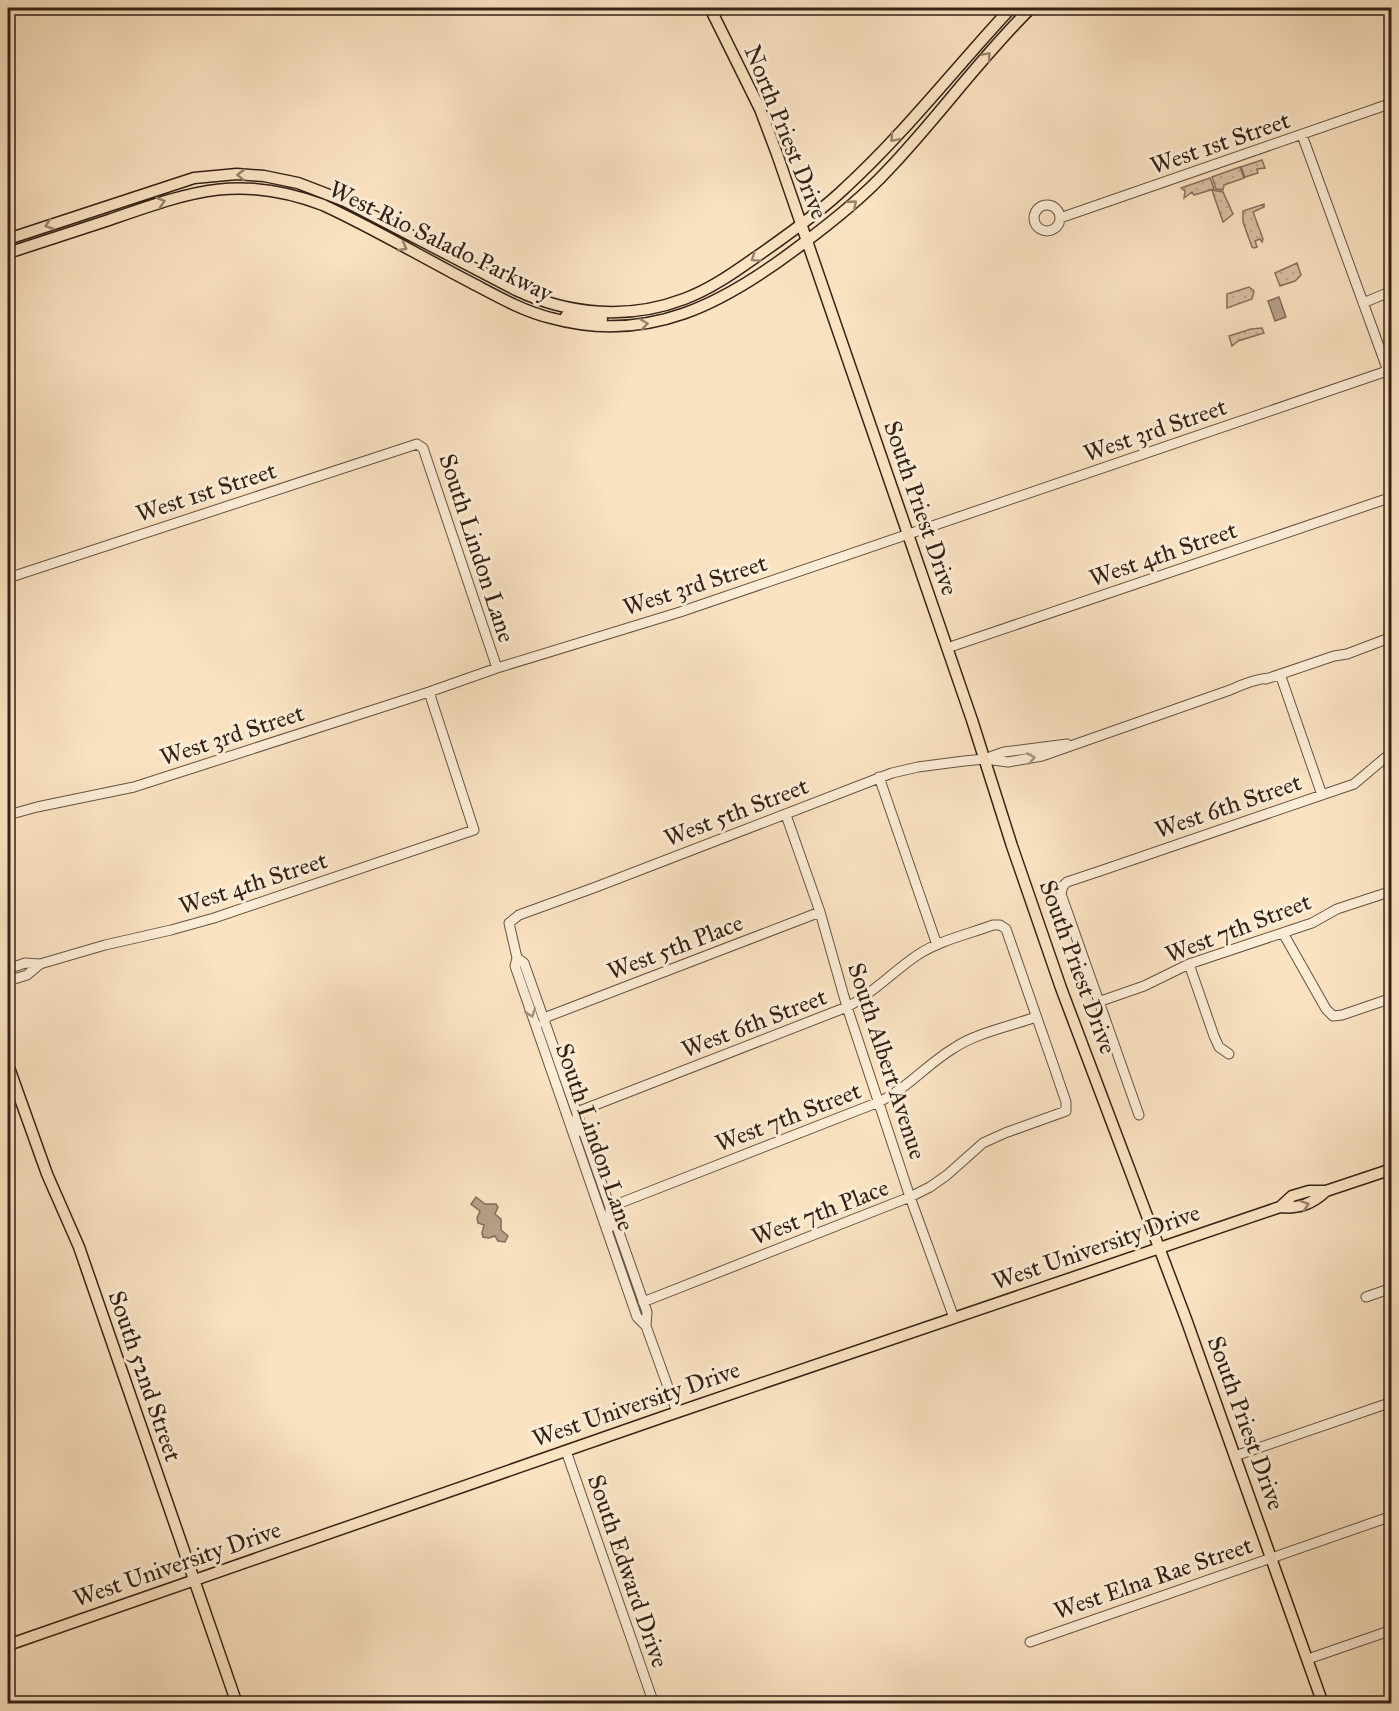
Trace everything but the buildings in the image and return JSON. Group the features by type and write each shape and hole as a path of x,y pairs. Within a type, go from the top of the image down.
{"main road":[{"name":"North Priest Drive","path":"710,8 760,109 808,240"},
{"name":"West Rio Salado Parkway","path":"8,239 194,178 246,175 281,178 345,201 516,290 546,302 587,311 627,312 663,305 699,293 747,263 834,198 875,159 1011,8"},
{"name":"West Rio Salado Parkway","path":"8,253 166,200 200,191 249,188 294,195 323,205 503,299 549,318 581,325 639,326 674,318 735,291 808,240 847,209 888,170 1031,8"},
{"path":"294,195 298,183"},
{"path":"348,217 361,218 387,230 399,229"},
{"name":"South Priest Drive","path":"808,240 1061,988 1160,1247 1323,1704"},
{"path":"549,318 560,315 610,320 627,312"},
{"name":"South 52nd Street","path":"8,1065 47,1174 80,1247 237,1704"},
{"name":"West University Drive","path":"8,1646 677,1412 1280,1207 1292,1196 1309,1191 1326,1191 1392,1169"}],"street":[{"name":"West 1st Street","path":"1060,218 1392,103"},
{"path":"1302,135 1392,382"},
{"path":"1363,303 1392,291"},
{"name":"West 3rd Street","path":"8,815 134,787 497,668 680,612 1388,371"},
{"name":"West 1st Street","path":"8,578 417,444"},
{"name":"South Lindon Lane","path":"417,444 423,448 497,668"},
{"name":"West 4th Street","path":"947,648 1392,496"},
{"name":"West 5th Street","path":"509,923 519,915 786,815 879,777 918,767 985,759 1004,752 1075,743 1230,690 1258,678 1269,678 1334,656 1359,644 1373,643 1392,637"},
{"path":"1280,674 1322,795"},
{"name":"West 4th Street","path":"8,969 25,963 40,964 83,950 214,918 474,830 429,692"},
{"name":"West 6th Street","path":"1067,882 1354,784 1392,752"},
{"path":"879,777 937,945"},
{"name":"South Albert Avenue","path":"786,815 820,912 847,1008 910,1197 954,1318"},
{"name":"South Priest Drive","path":"1067,882 1061,894 1139,1115"},
{"name":"West 7th Street","path":"1098,1002 1144,986 1189,964 1312,923 1337,909 1392,891"},
{"name":"West 5th Place","path":"544,1018 820,912"},
{"name":"South Lindon Lane","path":"509,923 517,958 515,966 637,1317 646,1326"},
{"name":"West 6th Street","path":"577,1112 847,1008 865,998 902,966 920,954 937,945 993,925 1006,928 1036,1017"},
{"path":"1283,933 1326,1009 1333,1016 1392,998"},
{"name":"South Lindon Lane","path":"517,958 524,963 544,1018 647,1312 646,1326 677,1412"},
{"name":"West 4th Street","path":"8,981 27,975 40,964"},
{"path":"1189,964 1214,1036 1219,1047 1229,1054"},
{"name":"West 7th Street","path":"610,1207 879,1102 896,1094 940,1057 957,1046 1036,1017"},
{"name":"West 7th Place","path":"643,1302 910,1197 947,1175 983,1143 1066,1111 1066,1102 1036,1017"},
{"path":"544,1018 544,1051"},
{"path":"577,1112 577,1142"},
{"path":"609,1236 610,1207"},
{"path":"617,1259 625,1265 637,1297 643,1302"},
{"path":"1366,1297 1392,1288"},
{"path":"1235,1456 1392,1402"},
{"name":"South Edward Drive","path":"566,1451 654,1704"},
{"name":"West Elna Rae Street","path":"1030,1642 1392,1516"},
{"path":"1308,1659 1392,1630"}],"shaded area":[{"path":"1262,160 1265,168 1257,169 1258,173 1245,177 1241,167"},
{"path":"1240,167 1244,178 1224,185 1223,190 1216,189 1212,177"},
{"path":"1210,178 1214,189 1194,195 1192,192 1184,198 1185,191 1181,188"},
{"path":"1212,190 1223,192 1233,214 1223,222"},
{"path":"1264,204 1264,207 1253,212 1263,239 1262,242 1260,239 1255,241 1257,247 1254,248 1243,222 1243,211"},
{"path":"1297,263 1301,275 1295,281 1280,286 1275,273"},
{"path":"1249,287 1254,291 1252,299 1227,308 1227,294"},
{"path":"1279,297 1286,317 1275,321 1268,301"},
{"path":"1262,328 1264,333 1238,341 1232,346 1229,336"},
{"path":"476,1197 485,1204 496,1204 498,1207 495,1214 501,1219 501,1230 508,1236 505,1242 498,1241 495,1236 483,1237 484,1225 478,1223 477,1218 480,1211 471,1204"}]}
